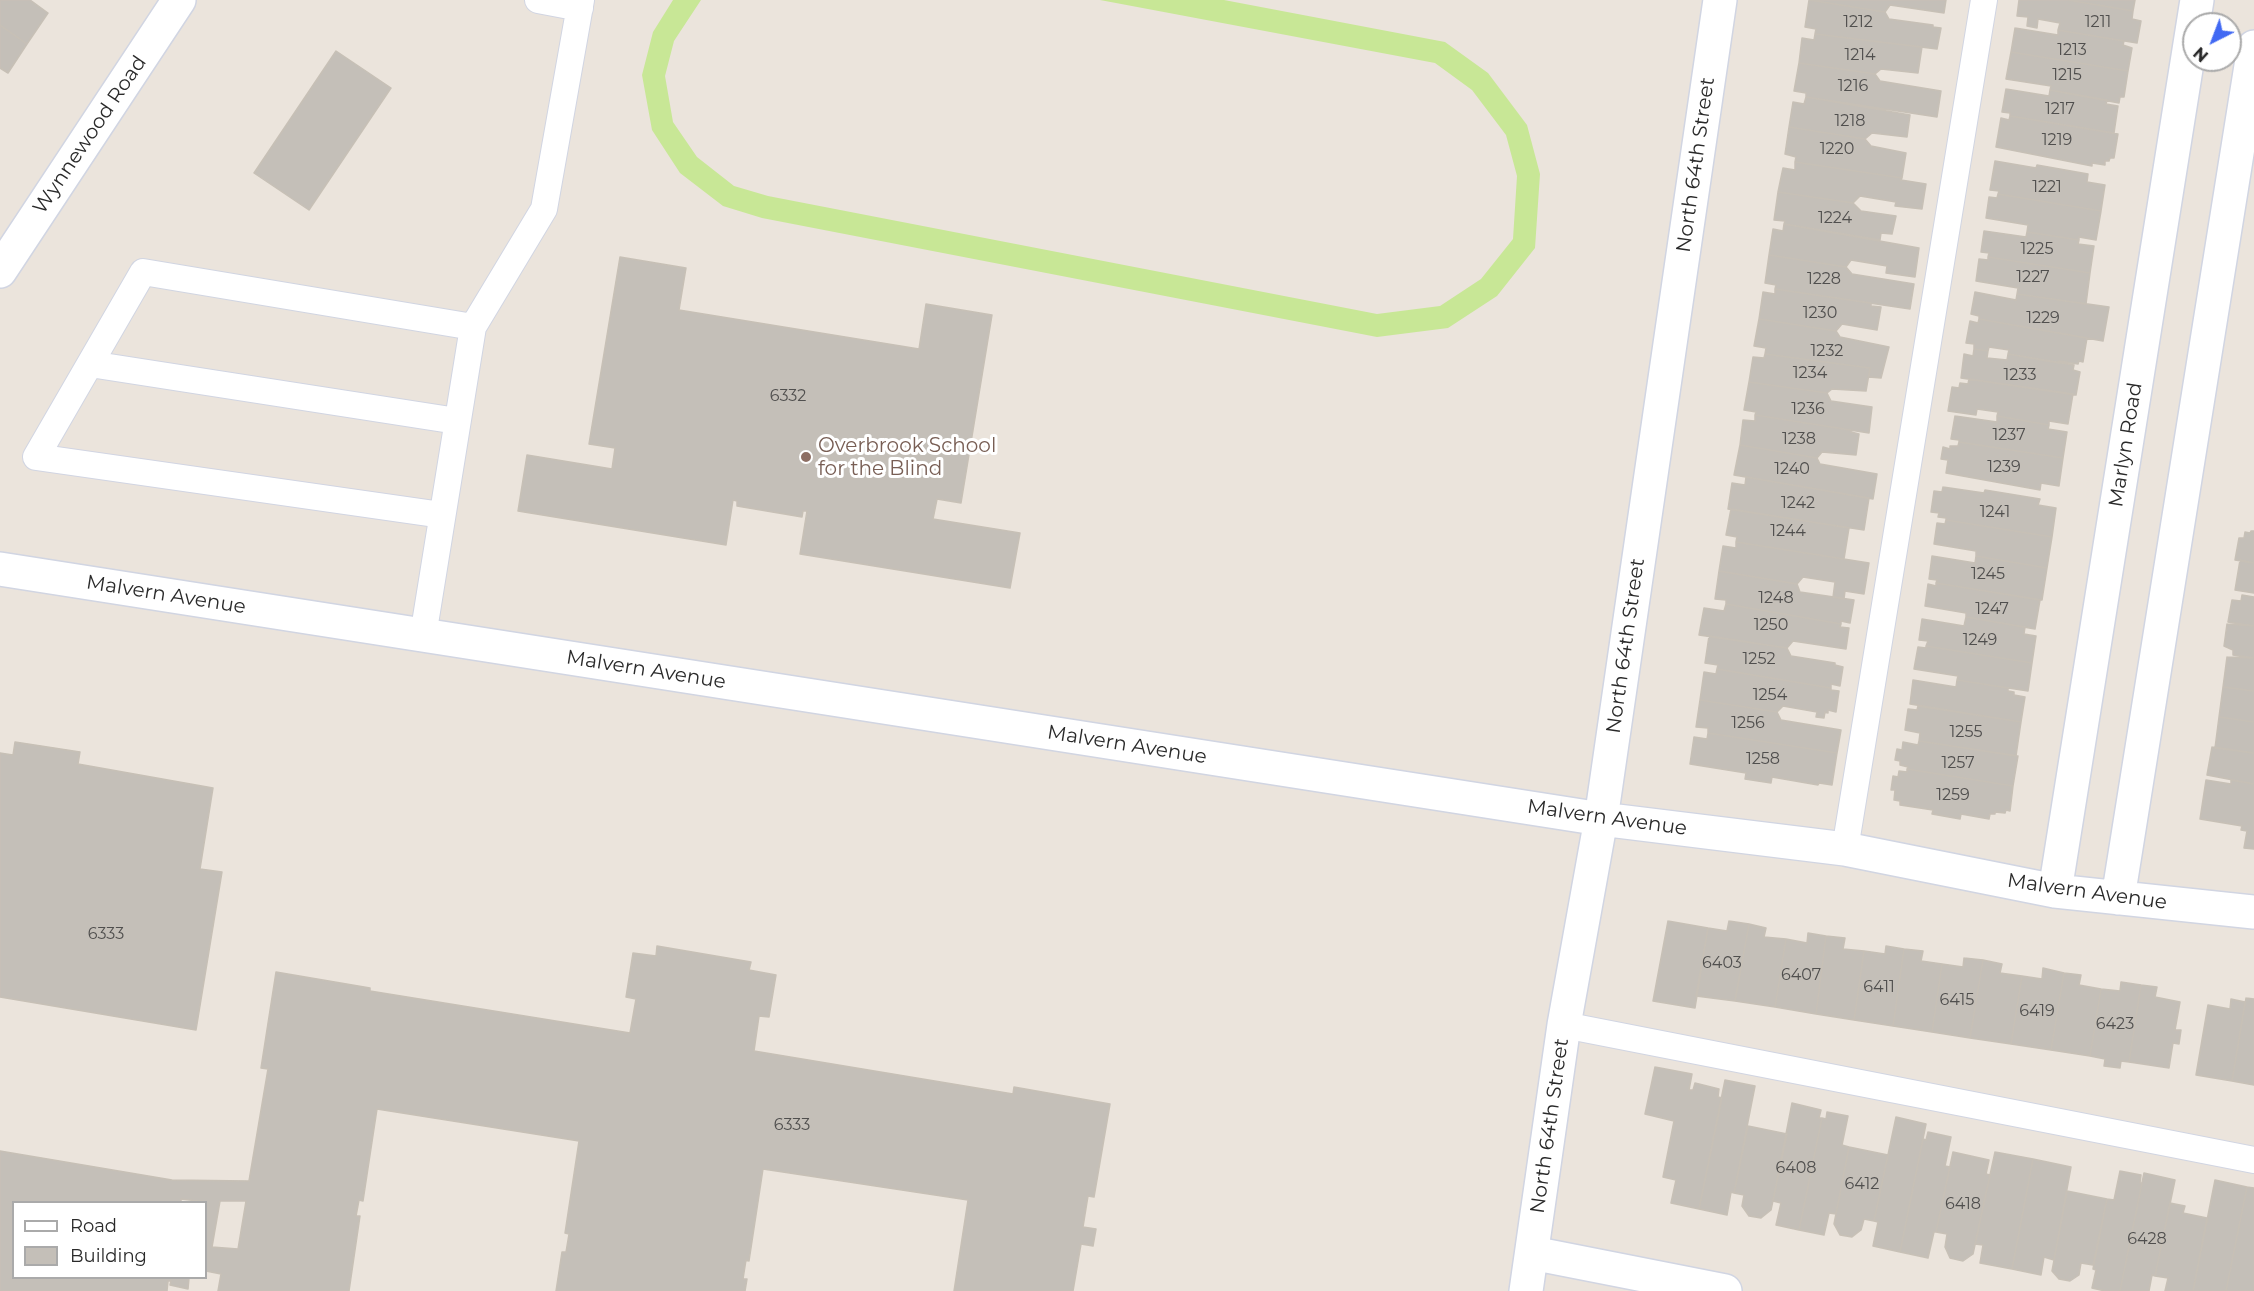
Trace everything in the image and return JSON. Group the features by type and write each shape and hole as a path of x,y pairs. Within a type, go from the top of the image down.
{"street":[{"name":"Wynnewood Road","path":"0,271 179,0"},
{"name":"North 64th Street","path":"1526,1291 1564,1024 1601,819 1720,0"},
{"name":"Marlyn Road","path":"2055,891 2197,0"},
{"path":"2118,898 2254,47"},
{"name":"Malvern Avenue","path":"0,570 1601,819 1845,849 2055,891 2254,912"},
{"path":"1532,1253 1725,1291"}],"lane":[{"path":"423,636 473,327 544,209 581,4 538,0"},
{"path":"1845,849 1984,0"},
{"path":"442,515 36,457 143,272 473,327"},
{"path":"90,364 457,421"},
{"path":"1564,1024 2254,1160"}],"green space":[{"path":"673,0 701,0 674,41 665,76 673,122 697,157 734,186 768,196 1377,314 1440,306 1481,279 1513,239 1517,176 1506,135 1472,90 1435,63 1100,0 1224,0 1445,42 1488,73 1527,125 1540,174 1535,248 1497,296 1448,328 1377,337 762,218 723,206 680,173 652,130 642,75 653,32"}],"building":[{"path":"0,0 30,0 48,13 27,44 0,25"},
{"path":"1809,0 1946,0 1944,13 1890,5 1885,12"},
{"path":"1809,0 1885,12 1889,19 1941,28 1937,49 1815,34 1816,29 1805,27"},
{"path":"2019,0 2068,0 2133,11 2132,19 2141,21 2137,43 2058,30 2060,23 2038,19 2037,28 2027,26 2028,17 2017,16"},
{"path":"2068,0 2135,0 2133,11"},
{"path":"0,25 27,44 8,73 0,68"},
{"path":"2015,28 2058,35 2058,30 2124,41 2123,45 2132,48 2128,71 2011,52"},
{"path":"1815,34 1922,47 1918,73 1881,69 1875,74 1799,63 1802,38 1814,40"},
{"path":"336,51 391,88 309,210 254,173"},
{"path":"2011,52 2128,71 2124,97 2120,97 2119,103 2050,90 2051,86 2006,79"},
{"path":"1799,63 1875,74 1880,81 1941,91 1937,117 1806,97 1806,93 1794,91"},
{"path":"2006,89 2049,96 2050,90 2107,100 2106,104 2118,106 2114,133 2010,116 2010,113 2002,112"},
{"path":"1806,97 1910,115 1907,137 1872,133 1865,139 1789,127 1793,102 1804,104"},
{"path":"2010,116 2118,134 2114,158 2105,161 2105,165 2092,163 2092,166 1996,147 2001,118 2009,120"},
{"path":"1789,127 1865,139 1871,146 1906,153 1902,178 1795,162 1796,157 1785,154"},
{"path":"1995,161 2036,168 2037,165 2088,174 2087,182 2105,185 2101,211 1998,194 1999,191 1990,190"},
{"path":"1795,162 1902,178 1901,180 1926,184 1922,209 1895,206 1896,202 1860,196 1853,203 1778,192 1783,168 1795,170"},
{"path":"1778,192 1853,203 1861,211 1896,216 1892,234 1881,233 1880,240 1784,224 1785,221 1774,220"},
{"path":"1998,194 2101,211 2096,240 2079,237 2079,240 2027,232 2028,225 1986,218 1989,197 1997,198"},
{"path":"1784,224 1919,248 1915,277 1886,273 1887,266 1851,260 1846,267 1769,255 1773,229 1783,231"},
{"path":"1984,231 2026,237 2027,232 2079,240 2078,244 2094,246 2090,273 1988,257 1989,253 1981,252"},
{"path":"1769,255 1846,267 1852,274 1914,284 1910,309 1775,289 1776,285 1765,283"},
{"path":"620,257 686,268 679,310 919,349 926,304 992,315 961,503 937,499 933,519 1020,533 1010,588 800,554 807,511 803,511 802,517 737,506 737,501 733,500 726,545 518,511 527,455 612,469 615,448 589,444"},
{"path":"1988,257 2090,273 2086,304 2017,294 2018,288 1976,281 1979,259 1988,260"},
{"path":"1775,289 1871,303 1871,306 1881,307 1877,330 1842,324 1836,331 1759,319 1763,292 1775,294"},
{"path":"1975,292 2016,300 2017,294 2109,307 2103,341 1979,319 1979,316 1971,314"},
{"path":"1759,319 1836,331 1840,337 1889,347 1881,378 1869,377 1870,368 1765,354 1766,348 1754,346"},
{"path":"1979,319 2087,338 2083,362 2079,361 2078,364 2059,361 2059,363 2008,354 2009,350 1989,347 1988,351 1974,349 1974,344 1966,343 1970,321 1978,323"},
{"path":"1974,349 1988,351 1987,358 2007,360 2008,354 2074,365 2073,370 2080,372 2076,395 1961,378 1964,354 1973,356"},
{"path":"1765,354 1870,368 1866,391 1832,389 1827,393 1749,382 1753,357 1764,358"},
{"path":"1969,379 2073,394 2068,424 2049,421 2049,425 1997,416 1998,412 1977,409 1976,415 1948,411 1952,387 1959,388 1960,383 1968,384"},
{"path":"1749,382 1827,393 1831,401 1872,407 1869,433 1755,415 1756,412 1744,410"},
{"path":"1755,415 1851,430 1859,434 1856,455 1822,452 1817,458 1740,445 1743,420 1755,421"},
{"path":"1955,416 1997,422 1997,416 2049,425 2048,429 2067,432 2063,458 1951,439"},
{"path":"1959,442 2063,458 2059,486 2041,483 2040,490 1946,473 1948,460 1941,459 1943,447 1950,449 1950,446 1958,446"},
{"path":"1740,445 1817,458 1820,464 1877,474 1873,499 1734,475"},
{"path":"1746,477 1869,498 1864,530 1728,509 1732,483 1745,485"},
{"path":"1943,487 1984,493 1985,490 2040,499 2038,505 2056,508 2052,537 1938,517 1939,513 1931,512 1934,491 1942,492"},
{"path":"1731,509 1849,528 1844,559 1736,542 1737,537 1726,535"},
{"path":"1946,520 2052,537 2047,568 1976,556 1976,551 1934,544 1937,523 1945,524"},
{"path":"2254,531 2254,563 2235,560 2239,538 2244,538 2245,532 2250,533"},
{"path":"1736,542 1869,563 1864,594 1845,591 1844,599 1833,597 1835,582 1803,577 1797,584 1719,571 1723,546 1736,548"},
{"path":"1932,556 1975,563 1976,556 2047,568 2042,600 1936,583 1937,580 1929,579"},
{"path":"2240,560 2254,563 2254,593 2235,590"},
{"path":"1719,571 1797,584 1800,592 1854,600 1850,623 1841,621 1841,624 1726,604 1726,600 1715,599"},
{"path":"1936,583 2040,600 2035,629 1966,617 1966,613 1925,606 1928,584 1936,586"},
{"path":"2242,595 2254,597 2254,626 2228,622 2232,600 2241,601"},
{"path":"1726,604 1841,624 1840,627 1849,628 1846,649 1793,641 1787,648 1699,635 1704,608 1724,611"},
{"path":"1966,617 2025,627 2024,634 2036,636 2032,663 1926,646 1928,641 1919,640 1922,619 1964,626"},
{"path":"2227,624 2254,626 2254,658 2233,655 2233,650 2224,646"},
{"path":"1709,636 1787,648 1791,656 1835,663 1843,667 1840,686 1831,684 1831,688 1717,669 1718,665 1705,663"},
{"path":"1926,646 2032,663 2028,691 1957,680 1958,676 1914,669 1918,647 1926,648"},
{"path":"2227,657 2254,658 2254,691 2223,687"},
{"path":"1717,669 1831,688 1831,690 1839,691 1836,712 1828,710 1824,718 1816,717 1817,712 1783,706 1777,712 1700,700 1704,672 1716,674"},
{"path":"1913,680 1956,687 1957,680 2008,688 2008,691 2014,692 2014,695 2025,697 2021,722 1910,704"},
{"path":"2223,687 2254,691 2254,722 2219,717"},
{"path":"1700,700 1777,712 1781,720 1841,730 1837,753 1708,733 1708,728 1696,727"},
{"path":"1918,706 2021,722 2016,756 1919,741 1920,733 1905,730 1908,709 1917,710"},
{"path":"2219,717 2254,722 2254,753 2215,748"},
{"path":"1708,733 1837,753 1832,785 1819,783 1818,785 1772,777 1771,783 1745,779 1746,773 1690,764 1694,737 1707,739"},
{"path":"1919,741 2018,756 2013,786 1907,769 1908,767 1900,765 1900,761 1895,760 1897,749 1902,750 1903,742 1918,745"},
{"path":"15,742 80,752 78,764 213,788 200,869 222,872 196,1030 0,997 0,753 13,755"},
{"path":"2212,747 2254,753 2254,784 2207,775"},
{"path":"1907,769 2013,786 2010,811 1995,812 1995,814 1990,814 1989,819 1961,814 1960,819 1932,814 1933,810 1900,805 1900,801 1894,800 1895,790 1891,790 1893,776 1898,777 1899,771 1907,772"},
{"path":"2206,780 2231,784 2231,780 2254,784 2254,849 2244,848 2247,831 2241,830 2242,826 2200,819"},
{"path":"1668,921 1708,928 1695,1008 1653,1001"},
{"path":"1729,921 1749,924 1735,1001 1696,996 1708,928 1727,931"},
{"path":"1749,924 1766,928 1764,937 1786,939 1775,1007 1735,1001"},
{"path":"1808,933 1826,936 1816,1014 1775,1007 1786,939 1807,943"},
{"path":"1826,936 1845,938 1843,949 1864,951 1854,1020 1816,1014"},
{"path":"657,946 751,962 749,970 776,975 769,1017 759,1016 754,1051 1013,1094 1014,1087 1110,1104 1094,1197 1088,1196 1083,1227 1096,1229 1093,1246 1081,1244 1073,1291 954,1291 968,1200 763,1169 749,1261 746,1260 743,1279 747,1279 745,1291 556,1291 562,1252 566,1252 569,1234 565,1233 579,1141 377,1109 363,1201 359,1200 356,1216 360,1216 349,1291 218,1291 221,1274 207,1271 207,1201 181,1199 181,1201 12,1201 12,1279 189,1279 188,1289 170,1285 171,1281 168,1281 167,1291 0,1291 0,1151 172,1180 249,1181 268,1069 261,1068 276,972 370,988 370,991 630,1033 636,999 626,997 633,953 656,956","holes":["220,1201 246,1201 238,1249 212,1247"]},
{"path":"1886,946 1904,949 1893,1026 1854,1020 1864,951 1885,954"},
{"path":"1904,949 1923,951 1921,961 1942,964 1932,1032 1893,1026"},
{"path":"1964,958 1983,960 1970,1038 1932,1032 1942,964 1963,967"},
{"path":"1983,960 2002,964 2000,973 2022,976 2011,1044 1970,1038"},
{"path":"2043,968 2064,973 2051,1050 2011,1044 2022,976 2042,979"},
{"path":"2064,973 2081,975 2079,985 2101,989 2090,1056 2051,1050"},
{"path":"2121,982 2141,985 2129,1062 2121,1061 2120,1068 2104,1066 2105,1059 2090,1056 2101,989 2120,991"},
{"path":"2141,985 2157,987 2155,997 2180,1002 2175,1030 2181,1030 2179,1044 2173,1043 2169,1068 2129,1062"},
{"path":"2246,998 2254,999 2254,1085 2232,1081"},
{"path":"2231,999 2245,1002 2232,1081 2196,1075 2208,1005 2230,1009"},
{"path":"1655,1067 1692,1074 1689,1090 1693,1090 1695,1083 1719,1089 1718,1097 1722,1098 1699,1209 1671,1203 1676,1180 1663,1177 1674,1121 1645,1114"},
{"path":"1725,1080 1755,1086 1734,1193 1731,1192 1727,1215 1699,1209"},
{"path":"1792,1103 1821,1110 1819,1118 1822,1118 1799,1230 1776,1225 1781,1203 1773,1201"},
{"path":"1827,1112 1848,1116 1842,1145 1849,1147 1836,1214 1829,1213 1824,1235 1799,1230 1822,1118 1826,1119"},
{"path":"1896,1117 1926,1124 1900,1252 1873,1246 1878,1222 1874,1221"},
{"path":"1748,1126 1787,1134 1771,1210 1761,1218 1749,1216 1742,1206 1744,1195 1734,1193"},
{"path":"1928,1132 1951,1137 1945,1166 1950,1167 1928,1258 1900,1252 1923,1139 1926,1140"},
{"path":"1849,1147 1888,1155 1874,1221 1864,1219 1861,1230 1852,1237 1840,1235 1834,1224"},
{"path":"1953,1152 1989,1160 1986,1174 1990,1175 1973,1254 1963,1261 1950,1258 1945,1247 1947,1234 1936,1232"},
{"path":"1995,1152 2033,1159 2012,1269 1980,1263 1983,1245 1975,1244"},
{"path":"2033,1159 2071,1167 2054,1260 2044,1257 2041,1275 2012,1269"},
{"path":"2120,1171 2141,1175 2140,1183 2142,1183 2120,1291 2105,1291 2092,1288 2096,1270 2093,1269 2107,1199 2114,1200"},
{"path":"2144,1173 2175,1180 2155,1276 2152,1275 2149,1291 2120,1291"},
{"path":"2215,1180 2247,1187 2226,1291 2193,1291"},
{"path":"2247,1187 2254,1188 2254,1291 2226,1291"},
{"path":"2067,1191 2107,1199 2093,1265 2081,1263 2079,1275 2070,1281 2059,1279 2052,1271"},
{"path":"2170,1203 2185,1206 2183,1213 2207,1218 2193,1291 2165,1291 2168,1278 2155,1276"}],"place":[{"name":"Overbrook School for the Blind","path":"806,457"}]}
